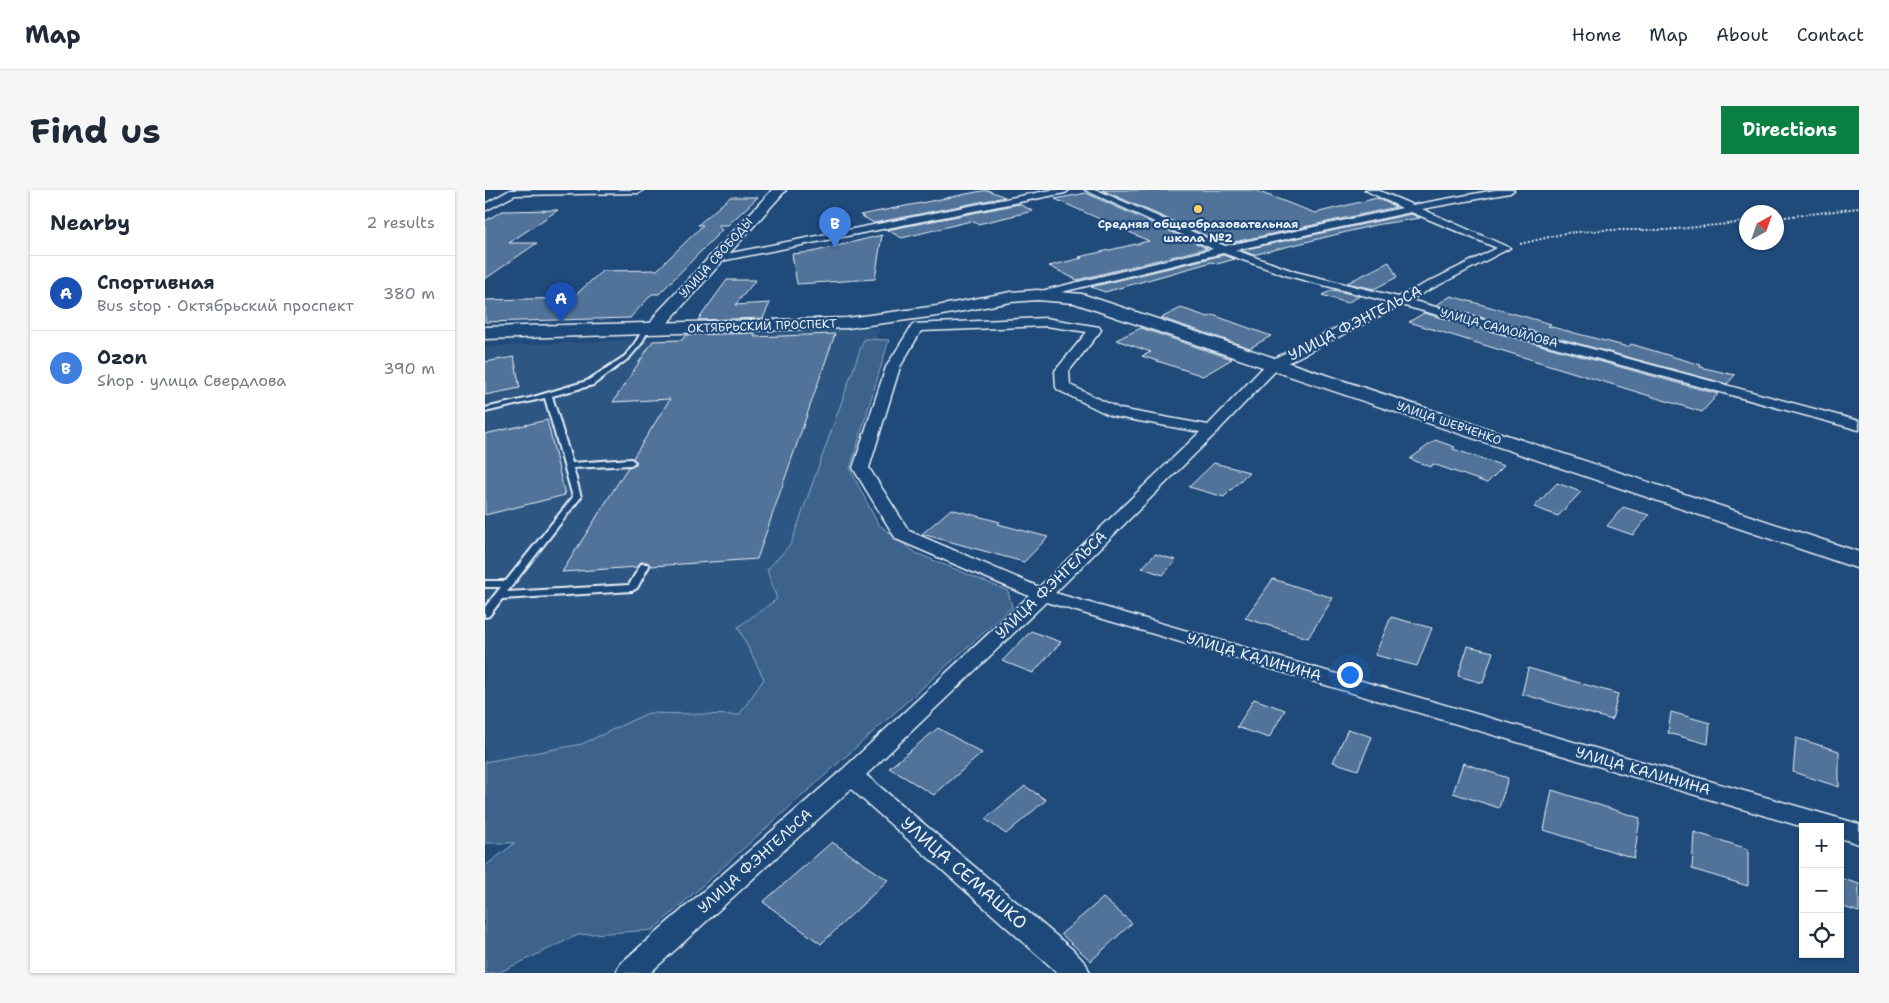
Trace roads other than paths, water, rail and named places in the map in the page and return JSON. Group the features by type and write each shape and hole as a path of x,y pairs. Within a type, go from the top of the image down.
{"main road":[{"name":"УЛИЦА СВОБОДЫ","path":"651,329 779,190"},
{"name":"ОКТЯБРЬСКИЙ ПРОСПЕКТ","path":"485,333 847,323 1037,295"},
{"name":"УЛИЦА ШЕВЧЕНКО","path":"1037,295 1076,298 1859,561"}],"street":[{"path":"485,208 513,192 639,190"},
{"path":"716,259 1065,190"},
{"name":"УЛИЦА САМОЙЛОВА","path":"1089,190 1222,249 1292,274 1399,301 1859,426"},
{"path":"1369,190 1411,208"},
{"path":"1037,295 1222,249 1411,208 1510,190"},
{"name":"УЛИЦА Ф.ЭНГЕЛЬСА","path":"630,973 851,775 1042,596 1211,430 1274,364 1505,248 1411,208"},
{"path":"917,327 1046,322 1095,330 1062,371 1063,388 1116,413 1211,430"},
{"name":"УЛИЦА КАЛИНИНА","path":"917,327 893,366 861,468 902,535 1042,596 1821,823"},
{"name":"УЛИЦА СЕМАШКО","path":"851,775 1055,952 1076,973"},
{"path":"1844,829 1859,834"}],"lane":[{"path":"485,410 590,383 627,357 651,329"},
{"path":"485,614 577,497 548,395"},
{"path":"568,466 631,462"},
{"path":"499,596 632,588 644,566"},
{"path":"485,584 509,584"}],"place":[{"name":"Средняя общеобразовательная школа №2","path":"1198,209"},
{"name":"Ozon","path":"835,248"},
{"name":"Спортивная","path":"561,323"}]}
